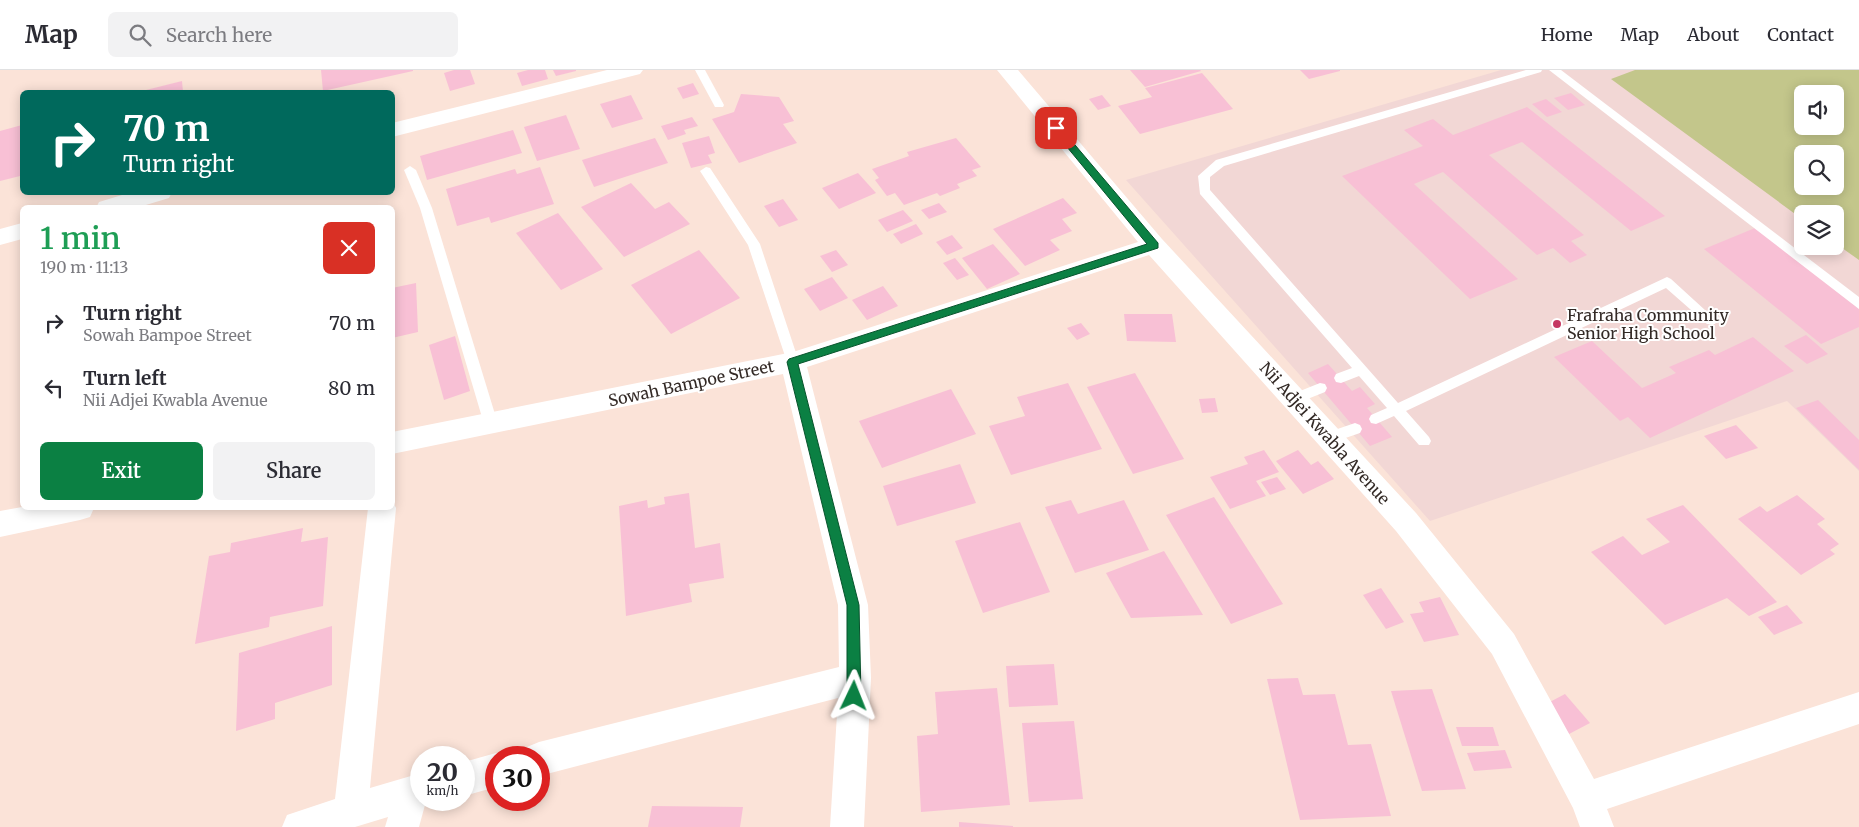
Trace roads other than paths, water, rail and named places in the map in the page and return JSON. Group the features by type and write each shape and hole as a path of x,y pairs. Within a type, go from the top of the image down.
{"street":[{"path":"395,129 633,70"},
{"name":"Nii Adjei Kwabla Avenue","path":"1007,70 1154,245 1406,522 1502,644 1592,813"},
{"path":"117,205 151,195"},
{"path":"0,237 20,232"},
{"name":"Sowah Bampoe Street","path":"395,442 792,362 1154,245"},
{"path":"792,362 853,605 855,678 848,827"},
{"path":"0,524 70,510"},
{"path":"352,811 382,510"},
{"path":"550,756 855,678"},
{"path":"1592,813 1859,708"},
{"path":"299,827 410,793"},
{"path":"402,827 410,806"}],"lane":[{"path":"700,70 719,106"},
{"path":"1424,441 1204,191 1204,176 1220,163 1537,70"},
{"path":"1554,70 1859,304"},
{"path":"410,170 426,208 491,424"},
{"path":"706,171 754,244 792,362"},
{"path":"1376,419 1667,282 1711,321"},
{"path":"1341,378 1361,370"},
{"path":"1295,399 1320,388"},
{"path":"1328,438 1355,429"}],"place":[{"name":"Frafraha Community Senior High School","path":"1557,324"}]}
